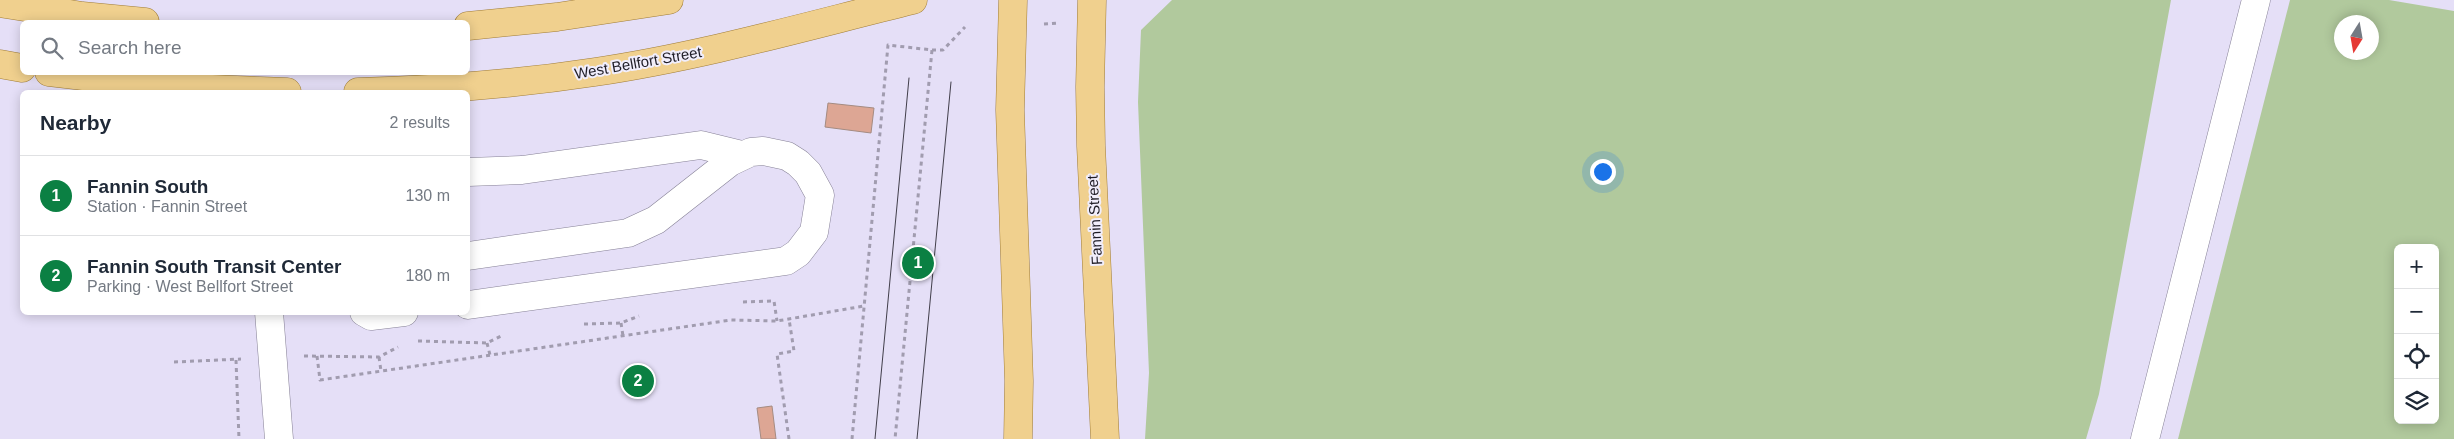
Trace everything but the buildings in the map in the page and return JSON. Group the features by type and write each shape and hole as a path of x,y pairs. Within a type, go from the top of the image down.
{"main road":[{"path":"470,26 557,17 669,0"},
{"name":"West Bellfort Street","path":"401,90 486,86 597,72 721,48 913,0"},
{"path":"1013,0 1010,110 1019,381 1018,439"},
{"name":"Fannin Street","path":"1092,0 1091,146 1105,439"},
{"path":"0,3 82,16 125,20"},
{"path":"0,64 20,68"},
{"path":"76,75 188,88 226,90"},
{"path":"264,90 266,75"}],"lane":[{"path":"2145,439 2256,0"},
{"path":"470,172 522,170 701,145 742,155"},
{"path":"470,256 628,233 656,220 730,162 742,155 763,151 788,156 808,172 820,195 814,232 798,253 786,261 470,305"},
{"path":"269,315 279,439"}],"path":[{"path":"852,439 888,44 943,50 965,27"},
{"path":"895,439 932,50"},
{"path":"774,301 777,321"},
{"path":"317,356 320,380 731,320 777,321 864,306"},
{"path":"789,319 794,351 777,354 789,439"},
{"path":"621,323 623,336"},
{"path":"487,343 490,355"},
{"path":"379,357 381,371"},
{"path":"236,360 239,439"}],"green space":[{"path":"1172,0 2171,0 2099,394 2086,439 1145,439 1149,373 1138,102 1141,30"},
{"path":"2290,0 2389,0 2454,11 2454,439 2178,439"}],"tram line":[{"path":"875,439 909,78"},
{"path":"917,439 951,82"}],"place":[{"name":"Fannin South","path":"918,263"},
{"name":"Fannin South Transit Center","path":"638,381"}]}
